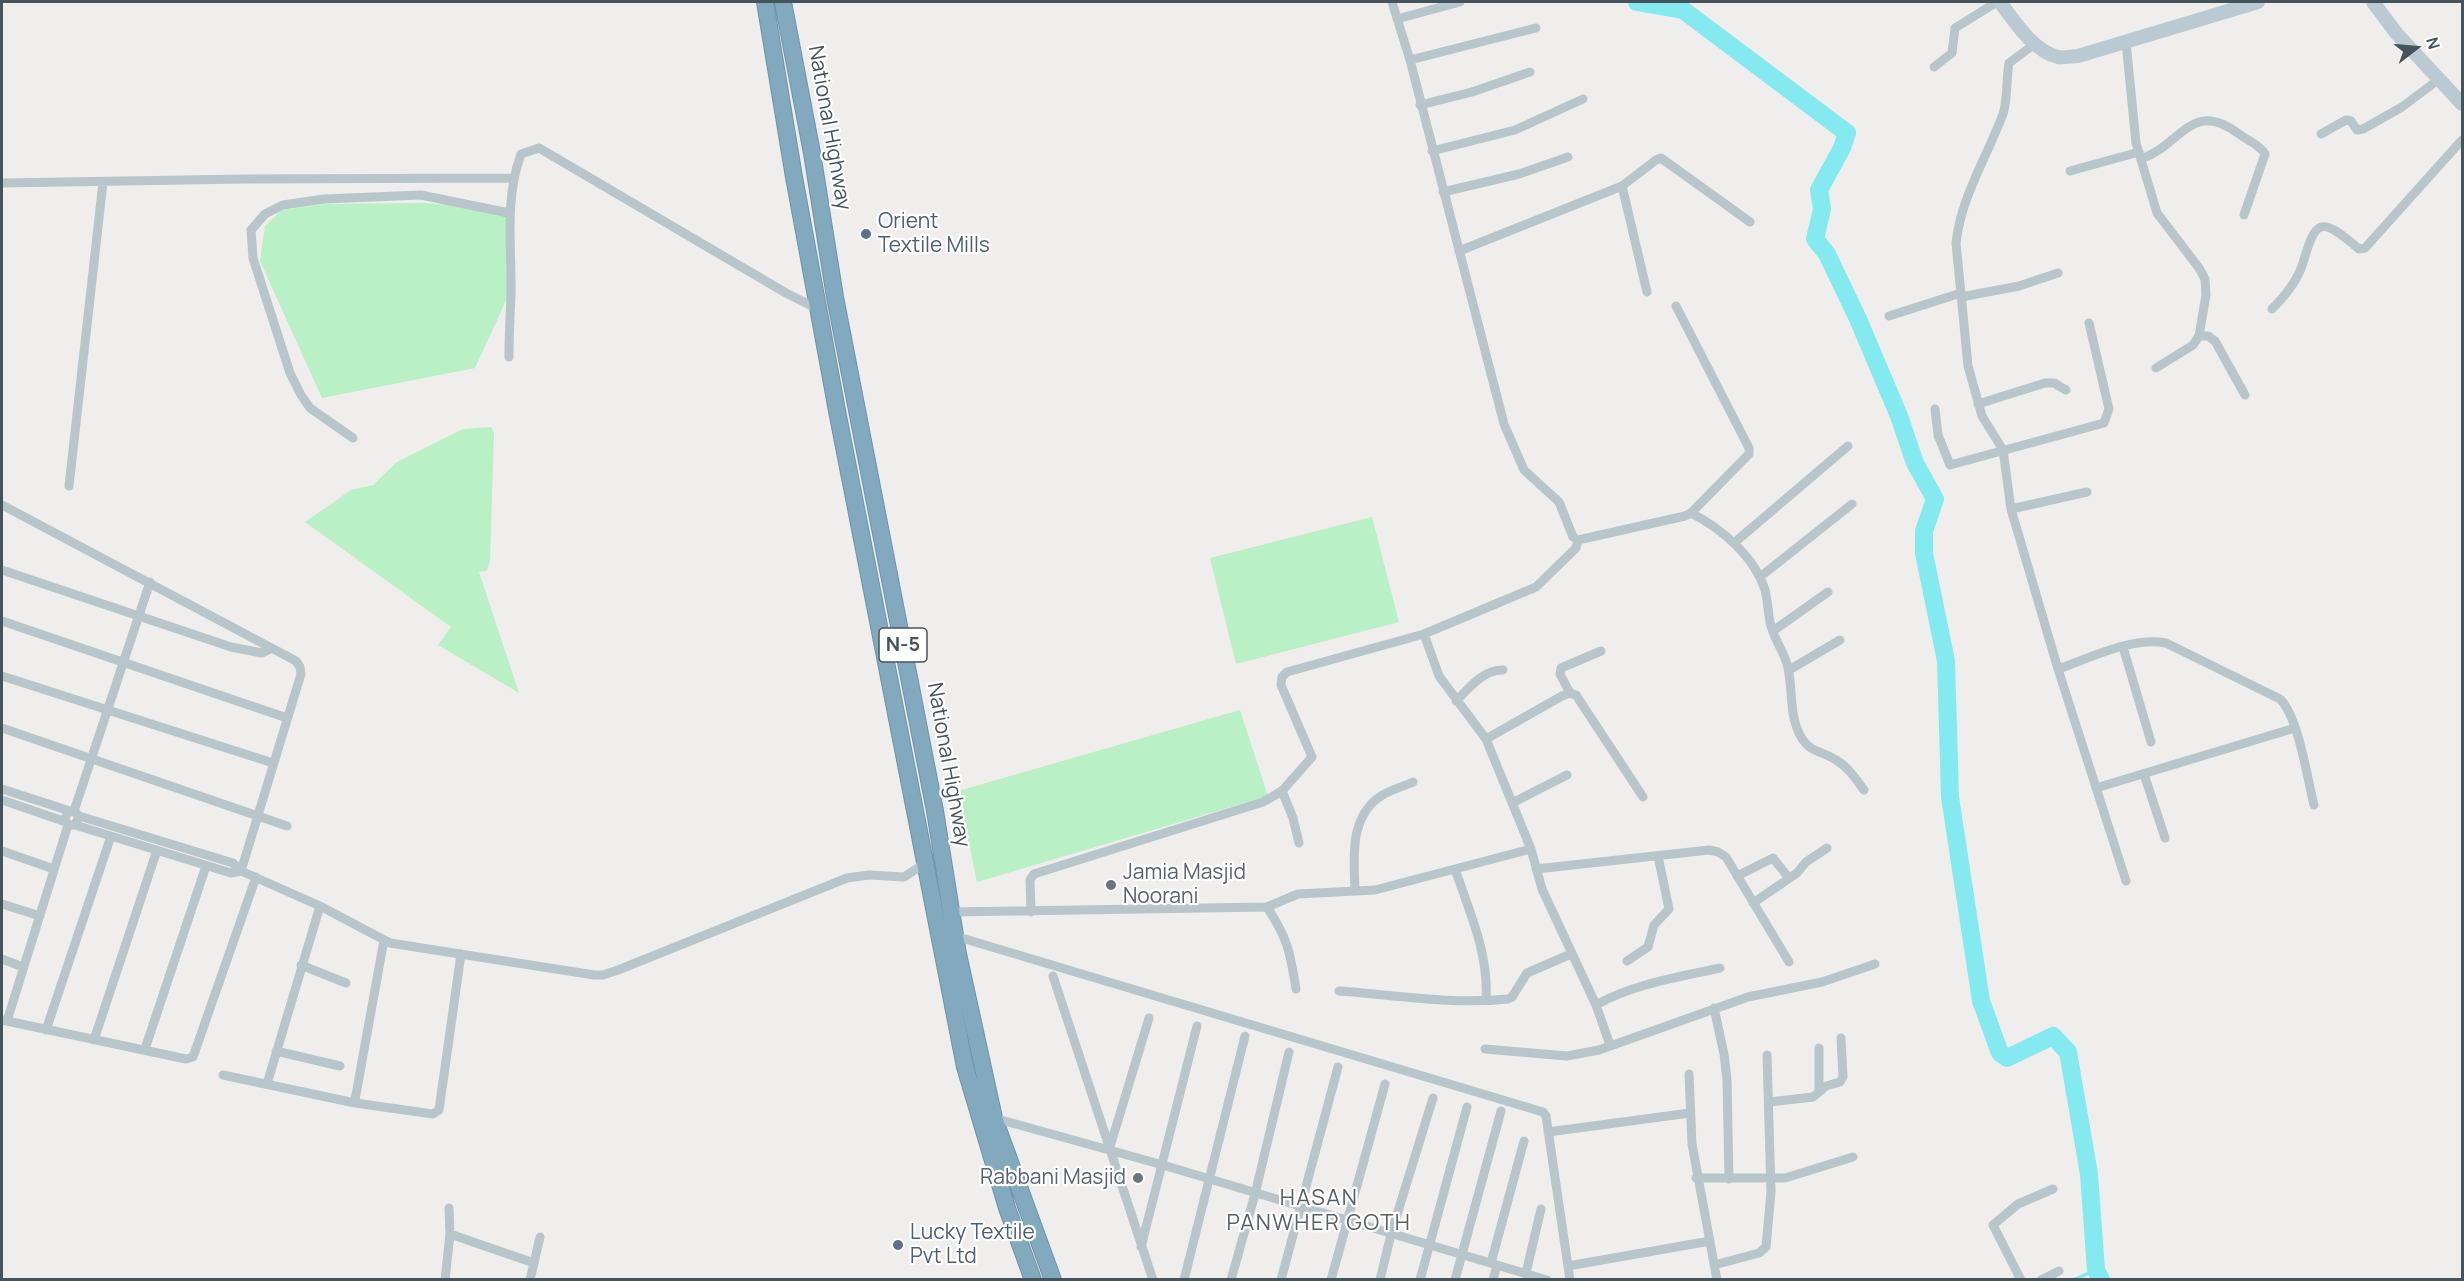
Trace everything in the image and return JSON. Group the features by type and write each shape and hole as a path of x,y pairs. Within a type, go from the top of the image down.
{"highway":[{"name":"National Highway","path":"783,2 812,153 833,286 914,696 955,936 994,1118 1053,1280"},
{"name":"National Highway","path":"765,6 794,177 880,639 927,862 942,956 965,1067 1007,1208 1033,1280"}],"street":[{"path":"1392,2 1410,60 1504,424 1524,470 1559,502 1573,537 1578,540 1678,518 1691,513 1748,456 1750,451 1676,306"},
{"path":"1397,19 1460,2"},
{"path":"1934,67 1952,53 1955,28 1999,2 2024,32 2036,43 2059,57 2078,56 2258,2"},
{"path":"2373,2 2397,34 2463,104"},
{"path":"1410,60 1536,28"},
{"path":"2126,42 2133,120 2140,156 2157,213 2205,279 2206,295 2199,336 2193,345 2156,368"},
{"path":"2036,43 2009,63 2002,114 1964,205 1956,243 1968,366 1978,404 1986,423 2003,450 2011,509 2058,669 2126,881"},
{"path":"1420,105 1472,92 1530,72"},
{"path":"2321,134 2346,120 2351,121 2357,130 2363,129 2402,107 2438,80"},
{"path":"1432,151 1515,130 1583,99"},
{"path":"2070,171 2158,153 2190,125 2215,121 2227,125 2261,147 2265,154 2244,215"},
{"path":"2272,309 2294,283 2311,235 2320,228 2328,227 2337,231 2358,249 2365,248 2463,140"},
{"path":"509,357 511,297 509,213 513,178 522,154 539,148 786,293 818,309"},
{"path":"1443,192 1519,174 1568,157"},
{"path":"1459,251 1622,186 1661,158 1750,222"},
{"path":"2,183 245,178 513,178"},
{"path":"69,486 103,182"},
{"path":"1622,186 1647,292"},
{"path":"353,438 310,408 290,374 253,258 251,230 265,214 283,205 324,199 421,195 509,213"},
{"path":"1889,316 1961,295 2019,286 2058,273"},
{"path":"1935,409 1938,435 1950,465 2104,423 2109,409 2090,323"},
{"path":"2199,336 2208,336 2215,341 2244,395"},
{"path":"1978,404 2045,382 2054,383 2066,390"},
{"path":"1734,543 1848,446"},
{"path":"2011,509 2087,492"},
{"path":"1760,577 1852,504"},
{"path":"2,505 272,648 296,662 300,667 301,674 241,871"},
{"path":"1691,513 1734,543 1760,577 1773,631 1789,670 1793,714 1806,745 1811,750 1837,760 1864,789"},
{"path":"1031,912 1030,880 1034,874 1263,802 1282,791 1312,757 1281,685 1282,677 1287,672 1424,634 1536,586 1576,548 1578,540"},
{"path":"2,570 240,649 262,654 272,648"},
{"path":"150,582 4,1020 186,1059 193,1057 197,1052 256,877"},
{"path":"1773,631 1828,592"},
{"path":"2,621 287,718"},
{"path":"1424,634 1439,676 1486,739 1531,849 1542,889 1596,1005 1610,1045"},
{"path":"1789,670 1840,640"},
{"path":"2058,669 2146,640 2166,643 2280,699 2290,712 2314,805"},
{"path":"2123,647 2151,742"},
{"path":"1601,651 1561,668 1560,674 1570,693 1576,695 1643,797"},
{"path":"1456,701 1488,673 1503,670"},
{"path":"2,676 107,712 273,763"},
{"path":"1486,739 1570,693"},
{"path":"2,728 288,826"},
{"path":"2096,788 2295,728"},
{"path":"2144,774 2165,838"},
{"path":"1512,803 1567,775"},
{"path":"1355,891 1353,853 1358,825 1378,798 1413,782"},
{"path":"2,789 111,836 231,873 241,871"},
{"path":"1282,791 1293,818 1299,843"},
{"path":"2,800 233,863 241,871 320,906 384,940 460,954 603,975 847,878 869,875 904,877 927,862"},
{"path":"45,1030 111,836"},
{"path":"1753,903 1797,873 1806,862 1827,848"},
{"path":"951,912 1267,907 1298,894 1375,890 1531,849"},
{"path":"94,1040 157,850"},
{"path":"1536,869 1709,850 1718,852 1726,857 1789,962"},
{"path":"2,851 54,868"},
{"path":"1627,961 1648,947 1654,925 1669,909 1658,856"},
{"path":"1737,876 1773,858 1789,878"},
{"path":"145,1049 206,866"},
{"path":"1455,869 1482,949 1487,982 1486,999"},
{"path":"2,904 40,916"},
{"path":"267,1084 320,906"},
{"path":"1267,907 1284,933 1290,951 1296,989"},
{"path":"955,936 1539,1110 1546,1116 1570,1280"},
{"path":"355,1100 384,940"},
{"path":"223,1075 355,1103 436,1113 439,1110 460,954"},
{"path":"1339,991 1398,995 1414,999 1512,997 1527,973 1571,954"},
{"path":"2,960 23,967"},
{"path":"301,964 346,983"},
{"path":"1485,1049 1567,1056 1599,1050 1748,997 1822,982 1875,964"},
{"path":"1596,1005 1611,997 1639,988 1720,968"},
{"path":"1053,976 1153,1280"},
{"path":"1714,1008 1727,1080 1729,1179"},
{"path":"1109,1150 1149,1018"},
{"path":"1141,1247 1197,1026"},
{"path":"1184,1280 1245,1036"},
{"path":"1769,1102 1813,1097 1826,1086 1842,1080 1841,1038"},
{"path":"1819,1048 1819,1092"},
{"path":"276,1051 340,1066"},
{"path":"1231,1280 1255,1194 1289,1052"},
{"path":"1714,1265 1759,1252 1766,1247 1771,1178 1767,1055"},
{"path":"1281,1280 1338,1066"},
{"path":"1689,1074 1696,1178 1717,1280"},
{"path":"1331,1280 1384,1084"},
{"path":"1380,1280 1391,1234 1433,1098"},
{"path":"1420,1280 1467,1107"},
{"path":"1455,1280 1501,1111"},
{"path":"1548,1132 1690,1113"},
{"path":"994,1118 1163,1165 1544,1279"},
{"path":"1493,1280 1494,1264 1524,1141"},
{"path":"1696,1178 1795,1176 1853,1157"},
{"path":"2021,1280 1993,1225 2018,1204 2052,1189"},
{"path":"445,1280 450,1234 449,1208"},
{"path":"1526,1273 1541,1209"},
{"path":"450,1234 534,1263"},
{"path":"530,1280 540,1237"},
{"path":"1568,1266 1710,1241"},
{"path":"2041,1280 2059,1271"}],"green space":[{"path":"424,203 508,209 509,294 475,368 322,398 260,261 265,226 282,210 325,204"},
{"path":"491,427 494,433 490,560 487,571 479,572 519,693 438,645 451,627 305,522 351,490 373,485 397,462 463,429"},
{"path":"1372,517 1399,622 1236,664 1210,558"},
{"path":"1240,710 1268,796 977,882 958,791"}],"waterway":[{"path":"1637,2 1683,10 1847,133 1842,148 1819,190 1822,209 1815,239 1827,254 1858,319 1899,416 1915,463 1935,499 1924,531 1924,553 1946,661 1950,797 1981,1001 2000,1053 2007,1058 2053,1036 2068,1052 2089,1174 2096,1270 2101,1280"},
{"path":"2073,1280 2096,1270"}],"place":[{"name":"Orient Textile Mills","path":"866,234"},
{"name":"Jamia Masjid Noorani","path":"1111,885"},
{"name":"Rabbani Masjid","path":"1138,1178"},
{"name":"Lucky Textile Pvt Ltd","path":"898,1245"}],"district":[{"name":"HASAN PANWHER GOTH","path":"1319,1212"}]}
